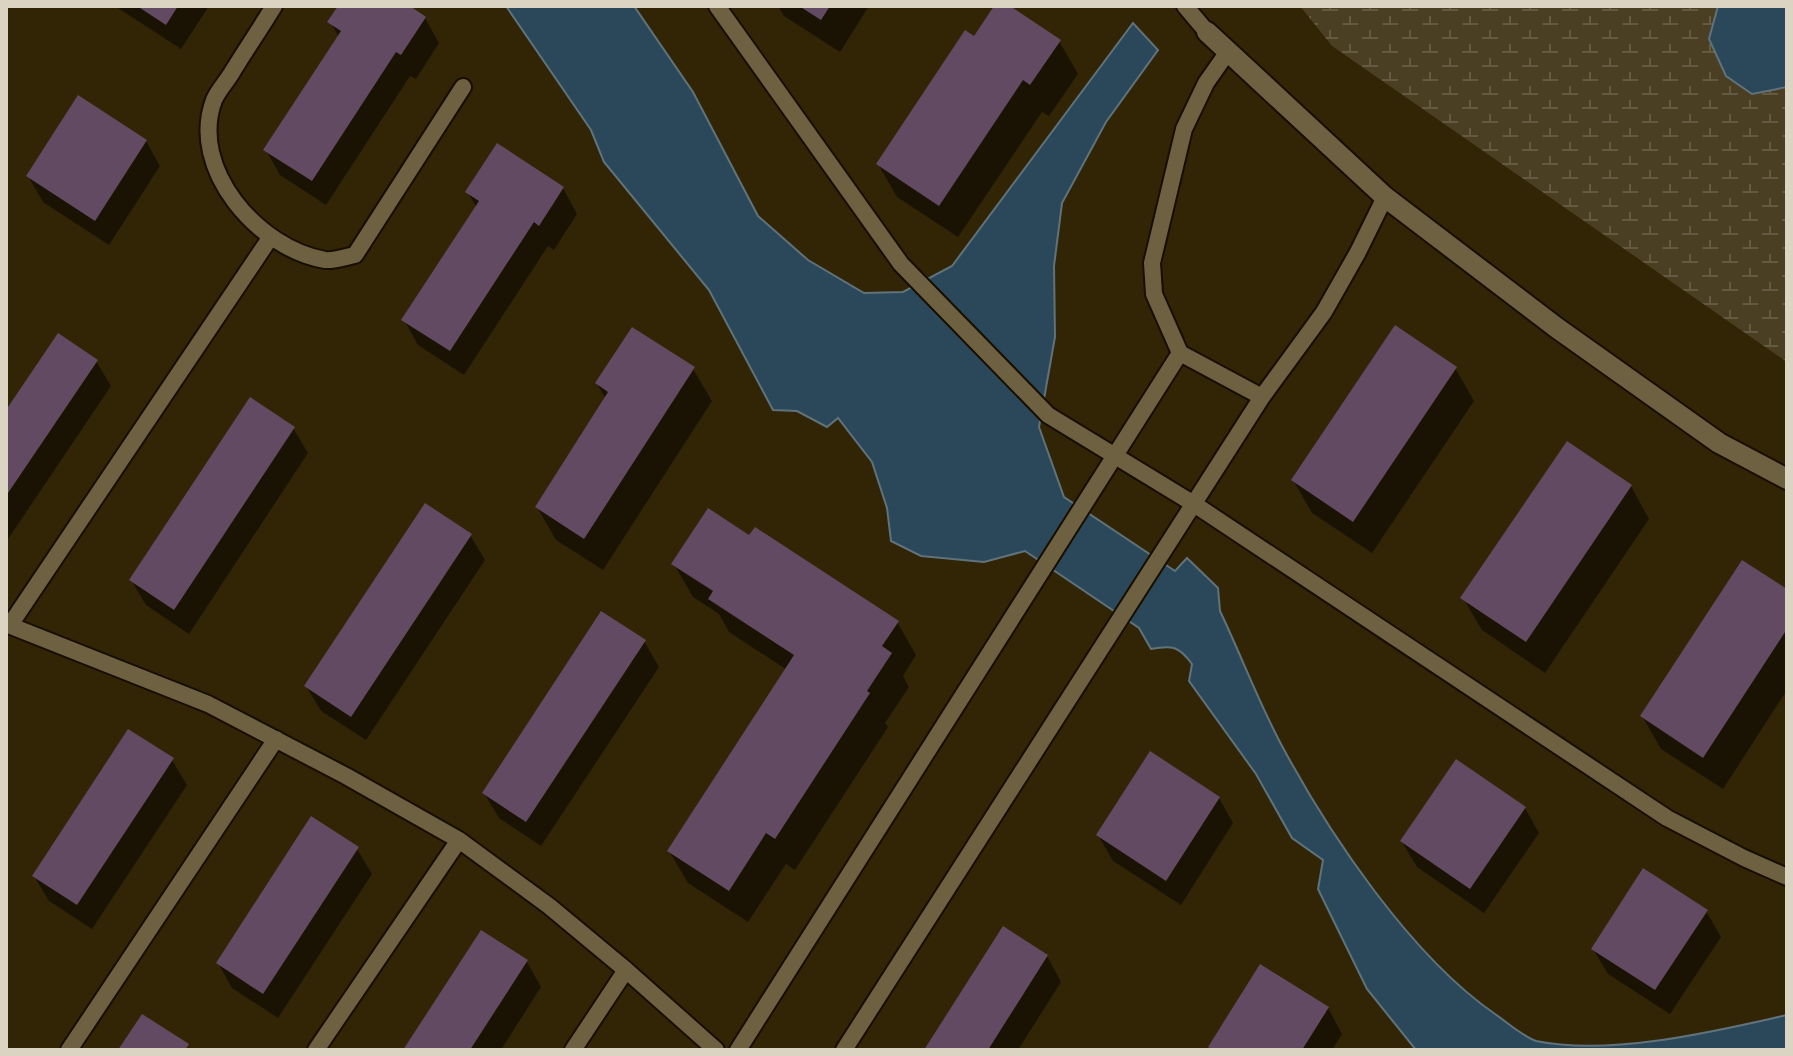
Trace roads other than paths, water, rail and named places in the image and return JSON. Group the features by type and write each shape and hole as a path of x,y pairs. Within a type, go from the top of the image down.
{"street":[{"path":"1207,32 1385,197 1557,328 1707,435 1787,479"}],"lane":[{"path":"274,6 214,100 209,132 216,165 231,197 251,222 270,238 300,253 328,260 355,255 463,87"},
{"path":"717,6 901,264 1048,415 1194,504 1667,818 1787,877"},
{"path":"1185,6 1207,32"},
{"path":"1227,53 1206,83 1184,129 1152,263 1154,294 1180,353 1262,397"},
{"path":"844,1050 1262,397 1324,312 1385,197"},
{"path":"270,238 8,624 208,704 459,840 549,906 716,1050"},
{"path":"738,1050 1180,353"},
{"path":"69,1050 276,739"},
{"path":"316,1050 459,840"},
{"path":"573,1050 626,970"}],"water":[{"path":"506,6 634,6 693,92 758,216 808,260 864,293 903,292 952,266 1133,23 1158,50 1106,122 1062,203 1054,266 1055,337 1039,427 1064,497 1175,571 1187,558 1218,588 1220,611 1265,711 1323,816 1374,891 1403,927 1433,960 1495,1014 1536,1041 1596,1046 1662,1040 1787,1015 1787,1050 1416,1050 1367,989 1318,889 1323,860 1292,838 1256,774 1189,681 1192,664 1187,658 1174,648 1151,649 1139,628 1025,551 984,562 921,556 891,541 887,508 872,462 838,418 827,427 797,411 773,410 709,290 604,162 591,130"},
{"path":"1718,6 1787,6 1787,87 1752,94 1726,76 1709,39"}]}
